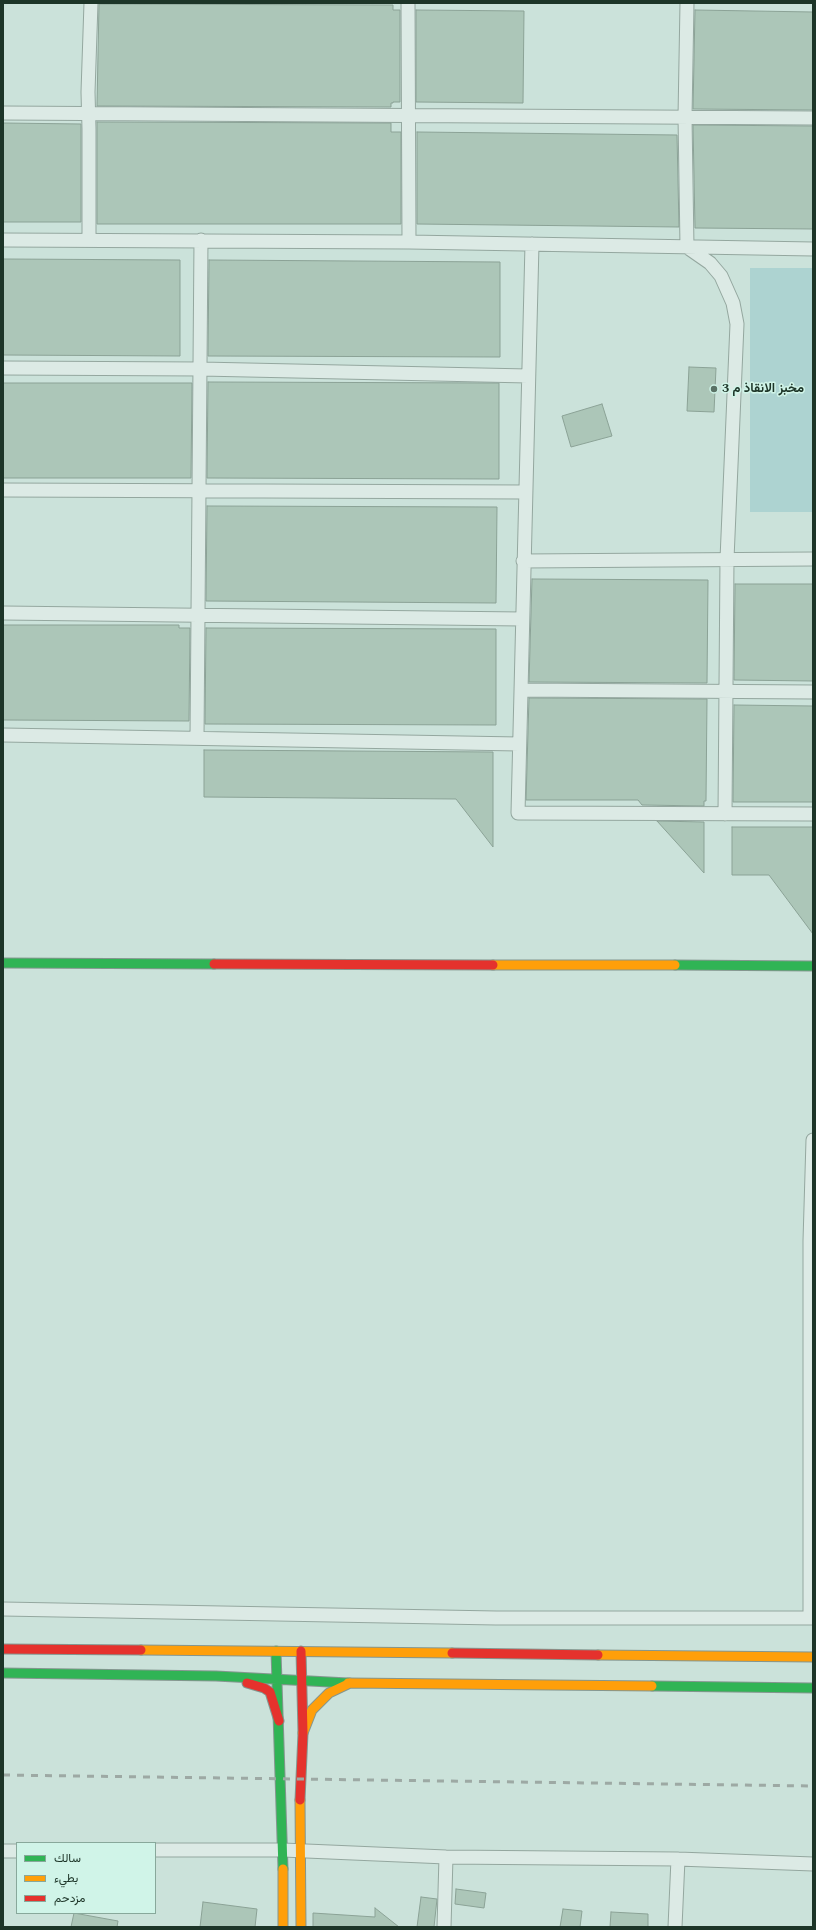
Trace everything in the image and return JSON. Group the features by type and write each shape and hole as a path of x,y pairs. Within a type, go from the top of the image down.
{"main road":[{"path":"3,962 813,966"},
{"path":"3,1649 813,1657"},
{"path":"276,1651 283,1850 283,1927"},
{"path":"301,1651 303,1733 300,1778 301,1927"},
{"path":"3,1673 216,1676 351,1683 813,1688"},
{"path":"216,1676 257,1686 270,1692 279,1720"},
{"path":"303,1733 312,1710 329,1693 351,1683"}],"street":[{"path":"89,239 88,92 91,3"},
{"path":"408,3 409,242"},
{"path":"687,3 687,247"},
{"path":"3,113 813,118"},
{"path":"3,240 89,239 409,242 813,249"},
{"path":"197,738 201,240"},
{"path":"532,244 518,813 813,814"},
{"path":"687,247 710,263 721,276 734,303 738,324 728,559 725,814"},
{"path":"3,368 200,369 528,376"},
{"path":"3,490 199,492 525,492"},
{"path":"523,561 728,559 813,560"},
{"path":"3,613 522,619"},
{"path":"521,690 813,692"},
{"path":"3,735 519,744"},
{"path":"3,1609 416,1617 812,1618 811,1361 813,1140"},
{"path":"156,1850 301,1850 446,1857 678,1859 813,1864"},
{"path":"3,1851 16,1851"},
{"path":"444,1927 446,1857"},
{"path":"675,1927 678,1859"}],"shaded area":[{"path":"750,268 813,268 813,512 750,512"}],"building":[{"path":"99,4 393,5 393,10 400,10 400,102 391,103 391,107 97,106"},
{"path":"416,10 524,11 523,103 416,102"},
{"path":"695,10 813,12 813,110 693,109"},
{"path":"97,122 391,123 391,132 401,132 401,224 97,224"},
{"path":"3,123 81,124 81,222 3,222"},
{"path":"693,125 813,126 813,229 695,228"},
{"path":"417,132 677,135 679,227 417,224"},
{"path":"3,259 180,260 180,356 3,355"},
{"path":"209,260 500,262 500,357 208,356"},
{"path":"689,367 716,368 714,412 687,411"},
{"path":"208,382 499,383 499,479 207,478"},
{"path":"3,383 192,383 191,478 3,478"},
{"path":"602,404 612,436 571,447 562,416"},
{"path":"207,506 497,507 496,603 206,601"},
{"path":"532,579 708,580 707,683 529,682"},
{"path":"735,584 813,584 813,681 734,680"},
{"path":"3,625 179,625 179,628 190,628 189,721 3,720"},
{"path":"206,628 496,629 496,725 205,724"},
{"path":"529,698 707,699 706,801 704,801 704,806 642,805 638,800 526,800"},
{"path":"734,705 813,706 813,802 733,802"},
{"path":"204,750 493,752 493,847 456,799 204,797"},
{"path":"657,821 704,822 704,873"},
{"path":"732,827 813,827 813,934 769,875 732,875"},
{"path":"456,1889 486,1893 484,1908 455,1904"},
{"path":"421,1897 437,1899 434,1927 417,1927"},
{"path":"203,1902 257,1909 255,1927 200,1927"},
{"path":"375,1908 399,1927 313,1927 313,1913 375,1917"},
{"path":"563,1909 582,1911 580,1927 560,1927"},
{"path":"611,1912 648,1914 648,1927 610,1927"},
{"path":"74,1914 118,1921 117,1927 71,1927"}],"railway":[{"path":"3,1775 813,1786"}],"traffic: fast":[{"path":"3,963 214,964"},
{"path":"675,965 813,966"},
{"path":"276,1651 283,1869"},
{"path":"3,1673 216,1676 348,1683"},
{"path":"652,1686 813,1688"}],"traffic: slow":[{"path":"493,965 675,965"},
{"path":"141,1650 452,1653"},
{"path":"598,1655 813,1657"},
{"path":"348,1683 652,1686"},
{"path":"303,1733 312,1710 329,1693 350,1683"},
{"path":"300,1800 301,1927"},
{"path":"283,1869 283,1927"}],"traffic: jam":[{"path":"214,964 493,965"},
{"path":"3,1649 141,1650"},
{"path":"300,1800 303,1733 301,1651"},
{"path":"452,1653 598,1655"},
{"path":"247,1683 264,1688 270,1692 279,1721"}],"place":[{"name":"مخبز الانقاذ م 3","path":"714,389"}]}
